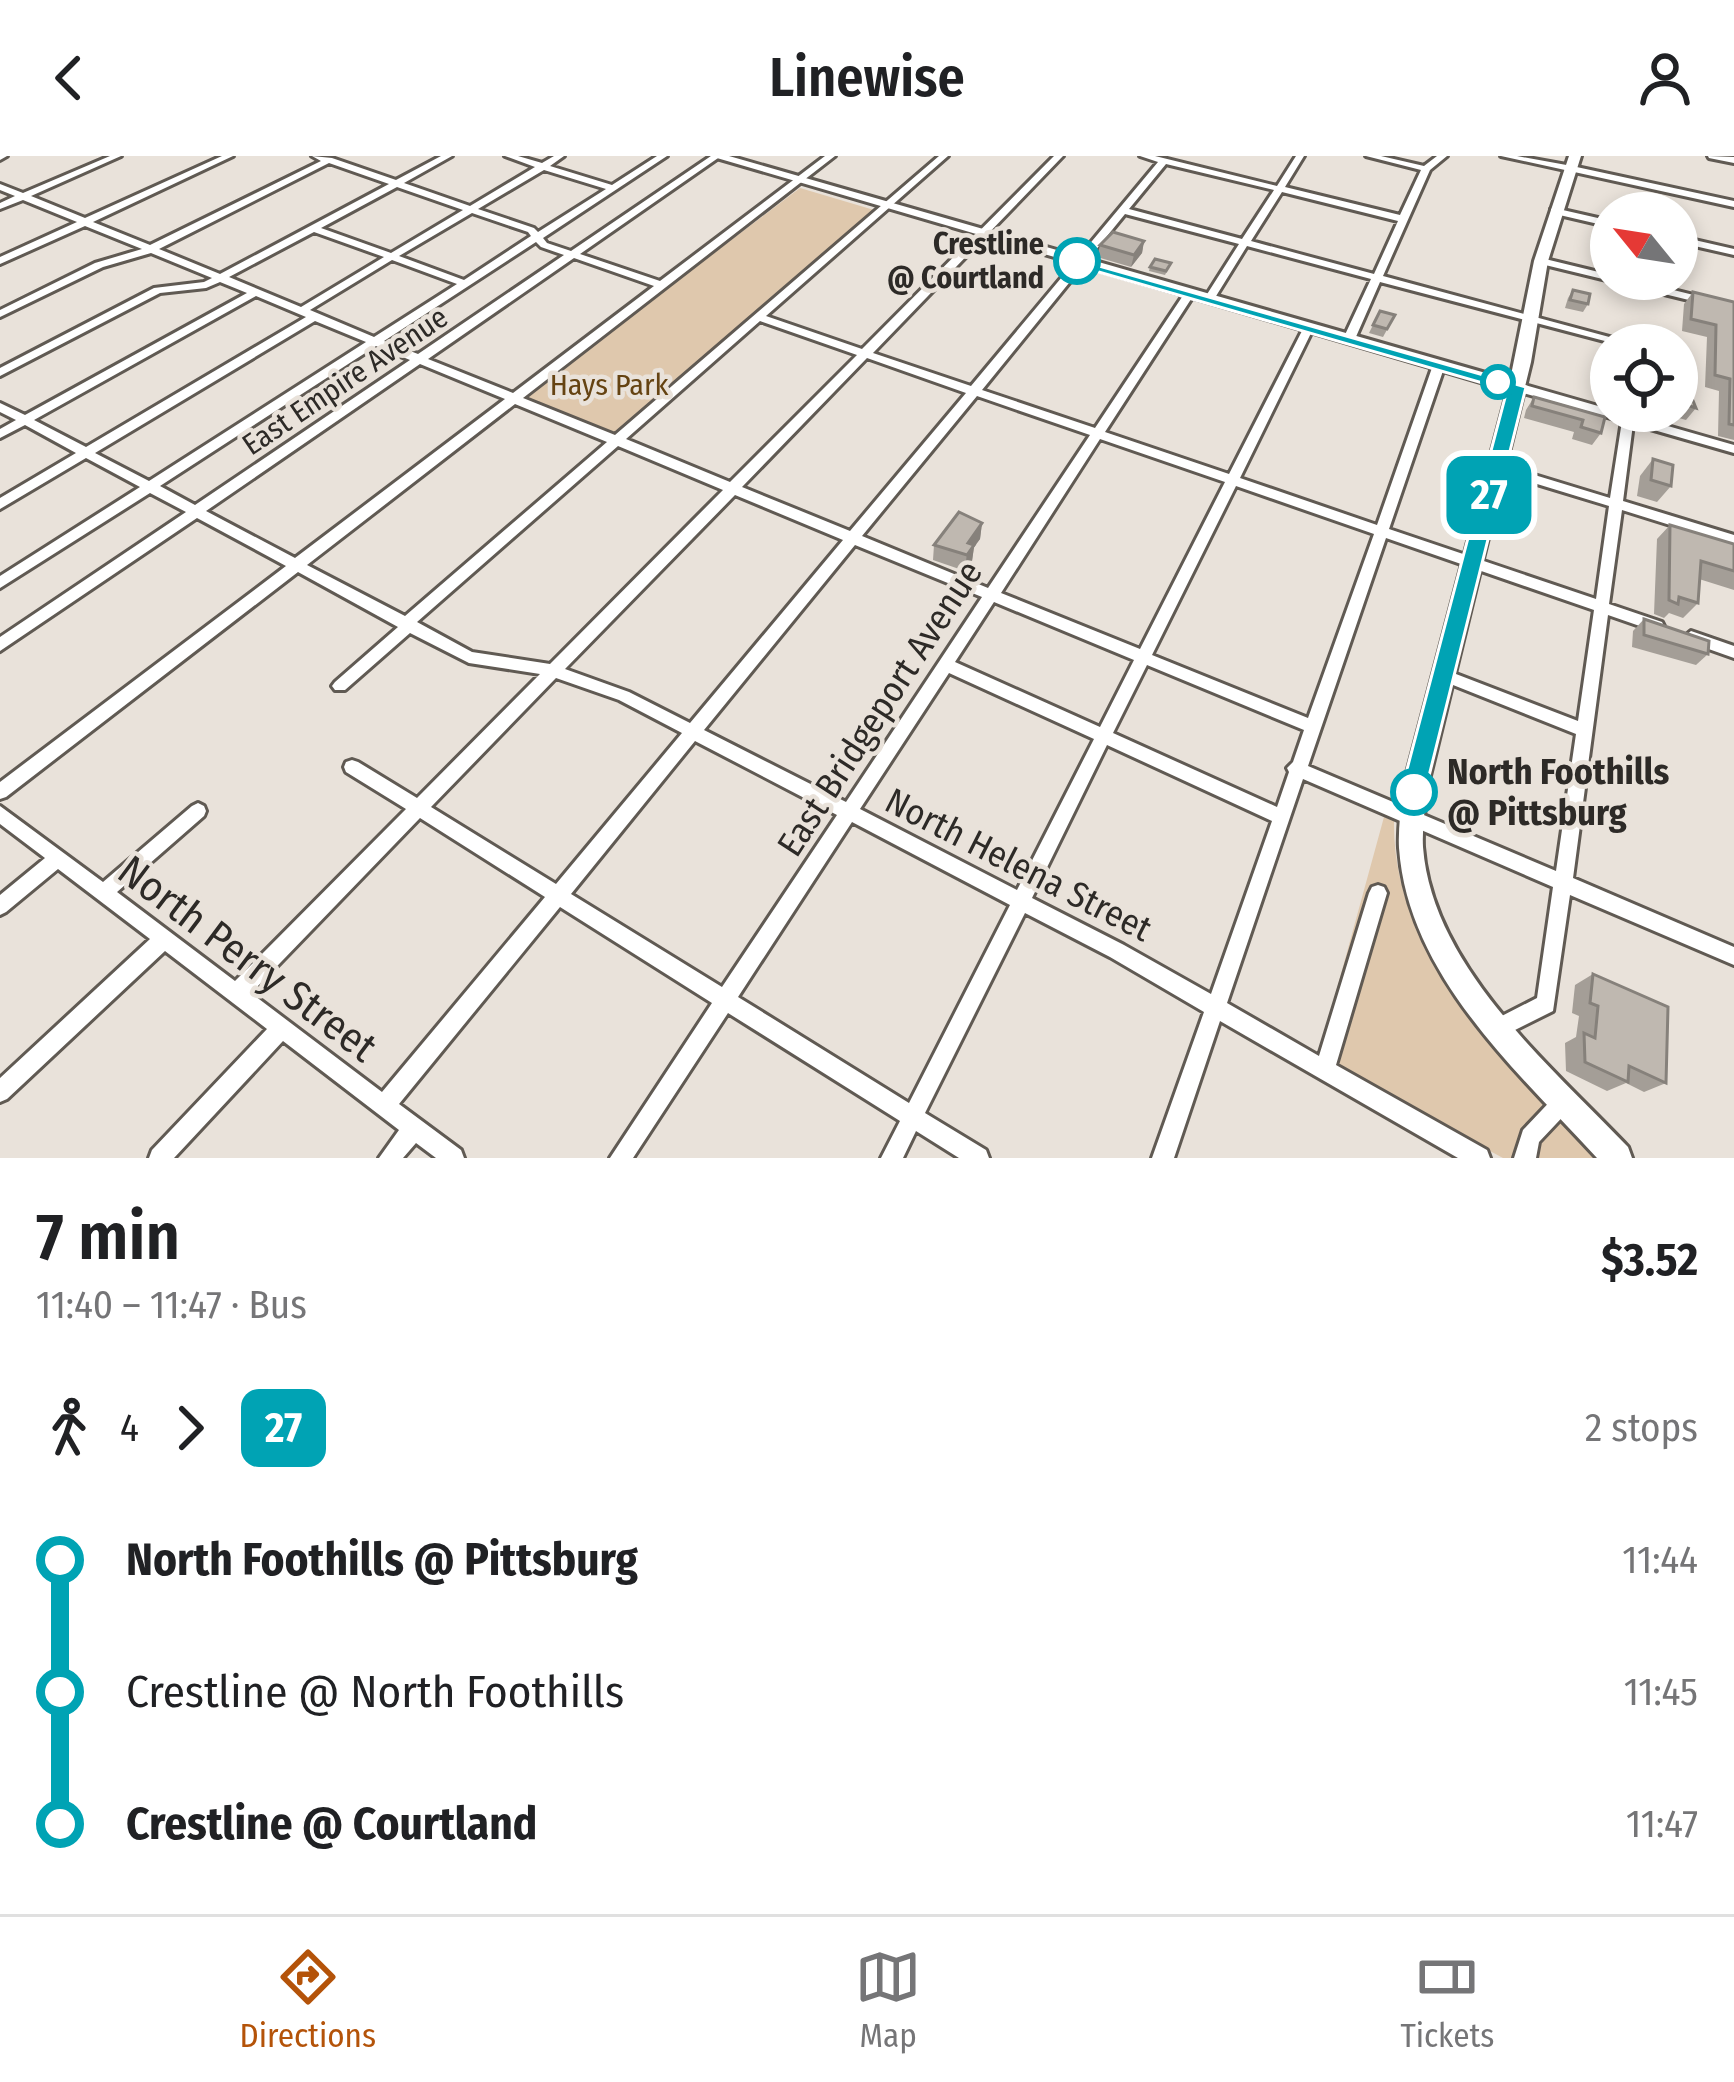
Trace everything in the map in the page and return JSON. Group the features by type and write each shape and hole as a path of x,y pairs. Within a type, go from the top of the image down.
{"main road":[{"path":"711,157 1516,387"},
{"path":"1573,165 1541,261 1516,387 1409,818 1408,856 1415,895 1441,949 1499,1028 1618,1158"}],"street":[{"path":"0,206 117,156"},
{"path":"0,261 230,156"},
{"path":"316,156 531,230 544,245 662,285"},
{"path":"0,373 158,290 218,278 448,156"},
{"path":"508,156 613,188"},
{"path":"0,504 560,156"},
{"path":"0,583 663,156"},
{"path":"0,792 831,156"},
{"path":"340,686 944,156"},
{"path":"236,994 1059,156"},
{"path":"1144,156 1403,219"},
{"path":"1210,299 1300,156"},
{"path":"1370,156 1426,169"},
{"path":"1349,339 1426,169 1442,156"},
{"path":"1504,156 1573,165 1734,204"},
{"path":"1712,156 1734,160"},
{"name":"East Empire Avenue","path":"0,645 711,157"},
{"path":"0,314 99,265 150,249 329,160"},
{"path":"384,1106 1164,161"},
{"path":"0,187 614,444 1310,726"},
{"path":"1124,211 1590,334"},
{"path":"1554,211 1590,219"},
{"path":"313,228 466,284"},
{"path":"1698,244 1734,252"},
{"path":"1541,261 1590,273"},
{"path":"0,434 254,293"},
{"name":"East Bridgeport Avenue","path":"621,1158 1190,293"},
{"path":"1698,299 1734,308"},
{"path":"758,317 1734,652"},
{"path":"892,1158 1309,327"},
{"path":"1163,1158 1295,767 1439,365"},
{"path":"1516,387 1590,408"},
{"name":"North Helena Street","path":"0,407 469,657 551,670 624,696 693,731 1214,1005 1478,1158"},
{"path":"1499,1028 1546,1004 1626,432"},
{"path":"1674,432 1734,449"},
{"path":"1496,467 1734,540"},
{"path":"944,664 1279,816"},
{"path":"1443,675 1581,729"},
{"path":"352,767 978,1158"},
{"path":"1295,767 1734,956"},
{"path":"103,893 198,811"},
{"name":"North Perry Street","path":"0,814 453,1158"},
{"path":"0,906 58,858"},
{"path":"1325,1070 1378,893"},
{"path":"0,1092 164,939"},
{"path":"160,1158 280,1028"},
{"path":"1525,1158 1530,1137 1565,1100"},
{"path":"390,1158 414,1128"}],"green space":[{"name":"Hays Park","path":"800,188 874,210 616,435 522,398"},
{"path":"1384,817 1394,821 1399,871 1413,919 1435,963 1494,1046 1596,1158 1503,1158 1318,1058"}],"building":[{"path":"1113,232 1144,241 1134,255 1100,245"},
{"path":"1155,259 1171,263 1166,271 1150,267"},
{"path":"1573,290 1590,294 1588,304 1570,300"},
{"path":"1698,293 1734,302 1734,425 1729,424 1730,379 1715,375 1716,325 1691,319 1692,300 1698,300"},
{"path":"1380,311 1395,315 1387,329 1373,325"},
{"path":"1534,397 1590,413 1590,430 1581,427 1583,420 1532,406"},
{"path":"1653,459 1673,465 1671,486 1651,480"},
{"path":"959,512 982,523 968,543 974,545 967,555 934,545"},
{"path":"1670,525 1734,544 1734,571 1701,561 1698,603 1679,597 1678,604 1669,600"},
{"path":"1644,619 1709,641 1708,654 1644,635"},
{"path":"1593,974 1668,1007 1666,1083 1629,1066 1628,1082 1585,1062 1584,1033 1595,1038 1598,1006 1590,1003"}],"bus line":[{"name":"27","path":"1077,261 1516,387 1414,792"}],"place":[{"name":"Crestline @ Courtland","path":"1077,261"},
{"name":"North Foothills @ Pittsburg","path":"1414,792"}]}
